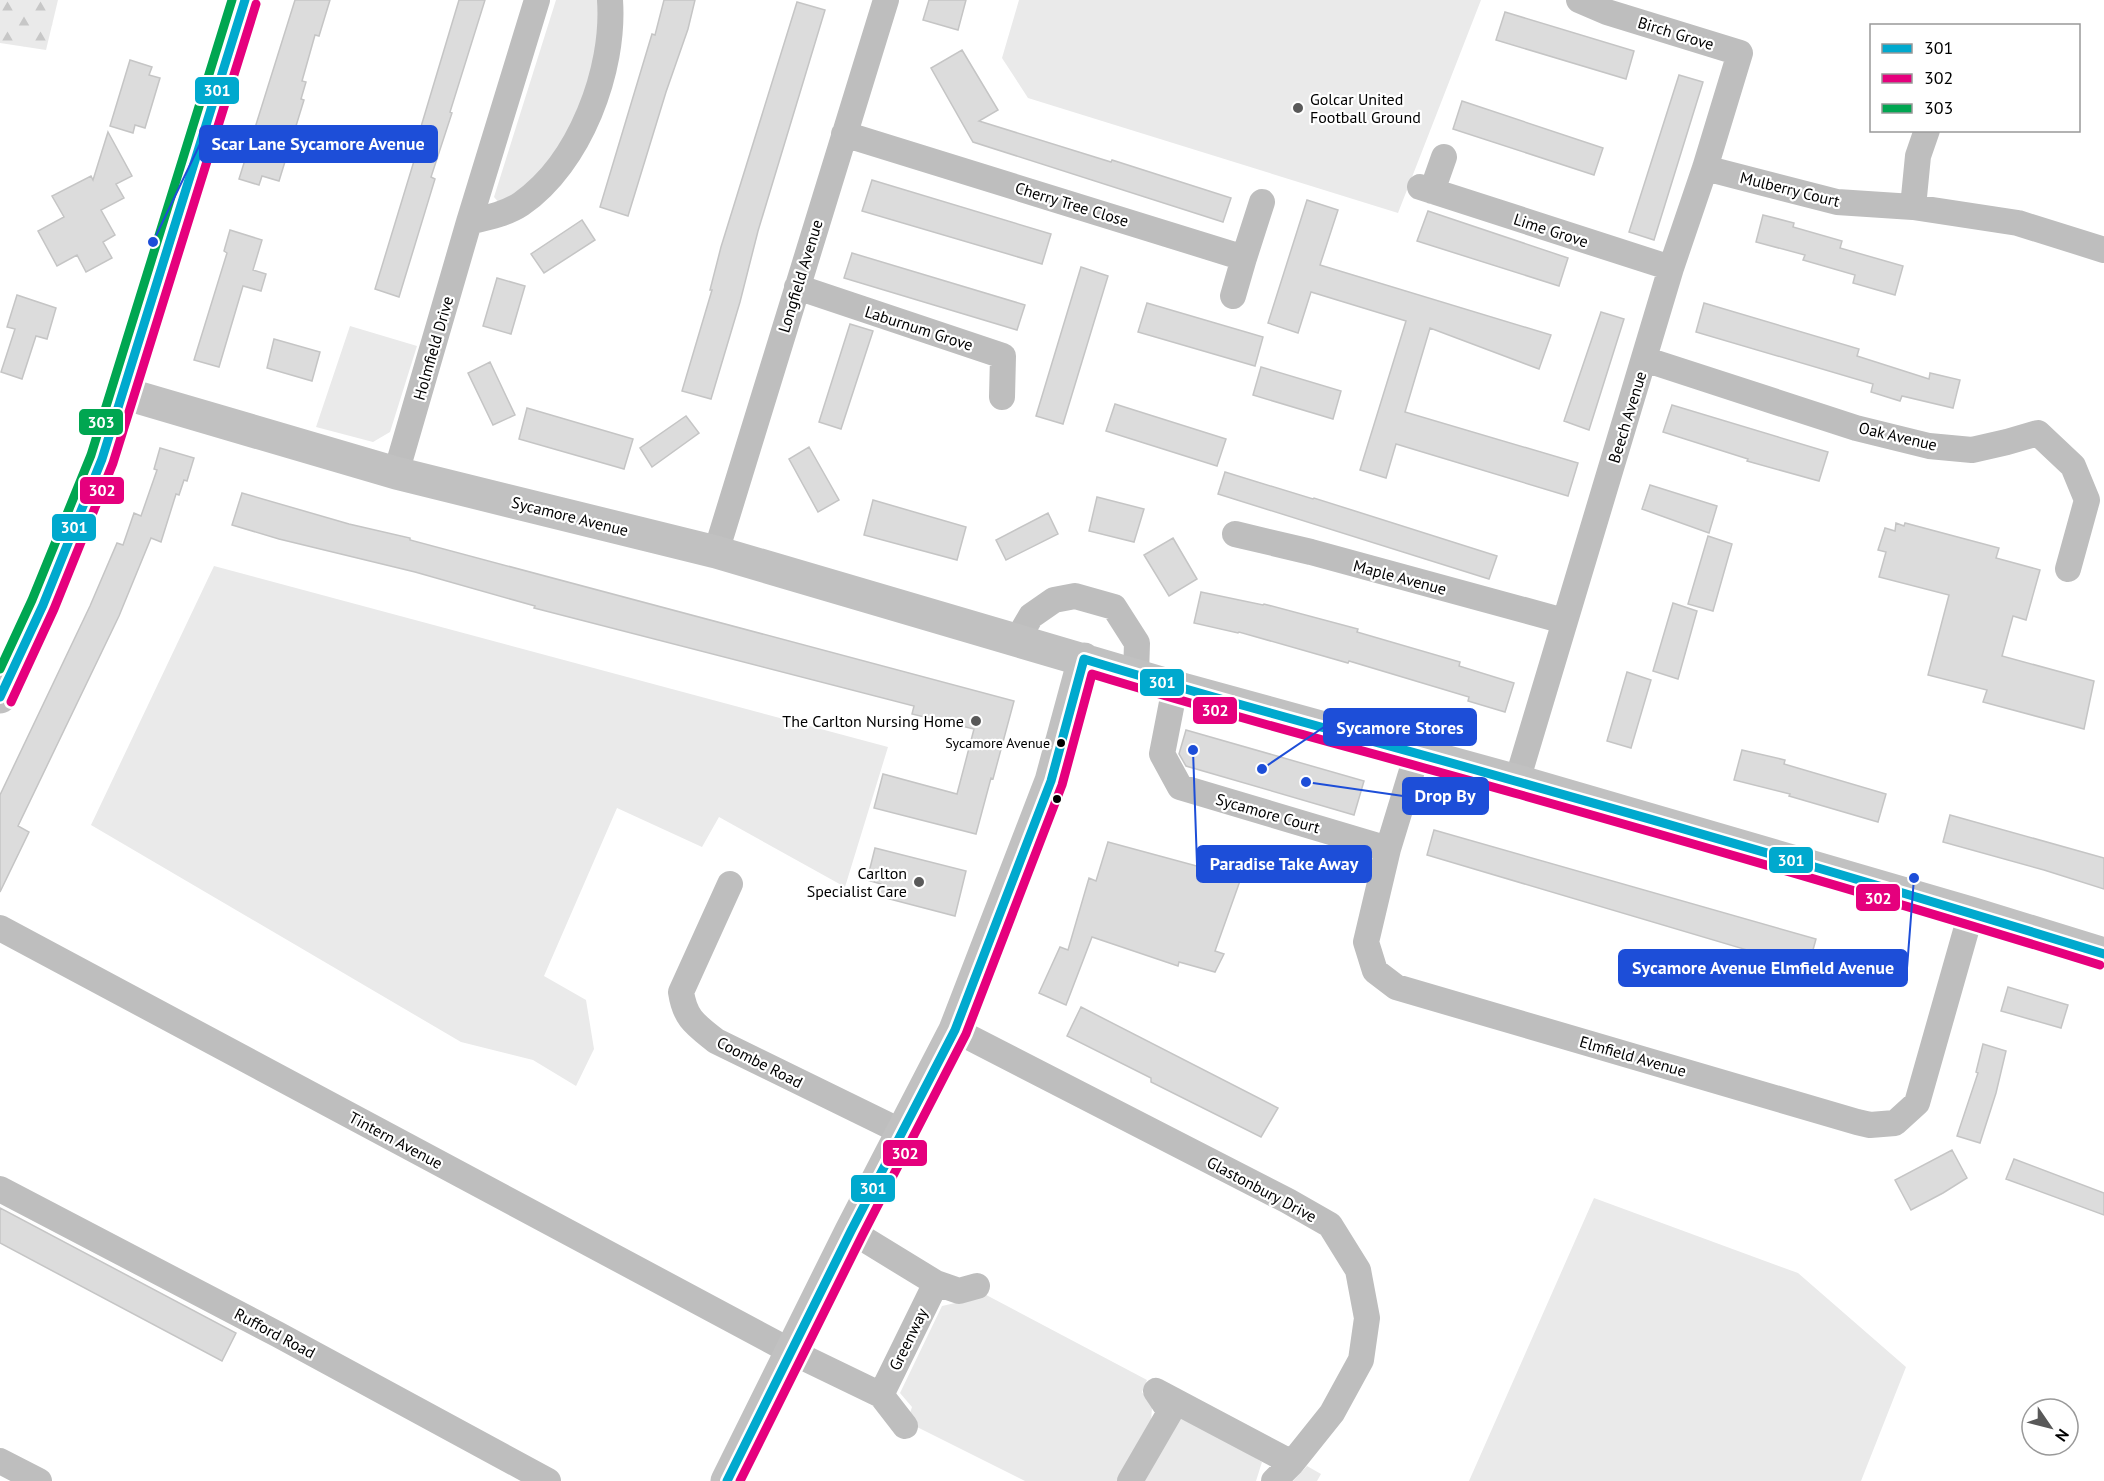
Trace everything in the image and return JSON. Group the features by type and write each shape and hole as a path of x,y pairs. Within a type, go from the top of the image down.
{"street":[{"path":"0,697 43,605 98,470 245,0"},
{"name":"Holmfield Drive","path":"396,473 537,0"},
{"path":"469,222 495,216 520,205 545,183 567,155 582,130 597,94 610,34 610,0"},
{"name":"Longfield Avenue","path":"716,552 886,0"},
{"name":"Birch Grove","path":"1579,0 1607,12 1740,53"},
{"name":"Beech Avenue","path":"1517,782 1671,268 1705,168 1740,53"},
{"path":"1913,207 1918,156 1926,132"},
{"name":"Cherry Tree Close","path":"844,134 1244,258"},
{"name":"Lime Grove","path":"1444,157 1426,189 1671,268"},
{"name":"Mulberry Court","path":"1705,168 1837,202 1913,207 2018,223 2104,249"},
{"path":"1233,296 1262,202"},
{"name":"Laburnum Grove","path":"796,287 1003,356 1002,397"},
{"name":"Oak Avenue","path":"1644,359 1856,428 1929,446 1972,450 2038,433 2073,466 2087,500 2068,569"},
{"name":"Sycamore Avenue","path":"123,393 396,473 716,552 1175,687 1517,782 1971,913 2104,954"},
{"name":"Maple Avenue","path":"1235,534 1311,552 1564,621"},
{"path":"1017,640 1031,616 1054,600 1075,596 1114,607 1137,643 1136,675"},
{"path":"727,1481 851,1231 955,1030 1051,782 1084,659"},
{"name":"Sycamore Court","path":"1175,687 1162,754 1180,787 1388,849"},
{"name":"Elmfield Avenue","path":"1417,754 1388,849 1366,942 1375,971 1396,987 1870,1125 1895,1123 1917,1103 1971,913"},
{"name":"Coombe Road","path":"730,884 681,992 684,1008 690,1020 716,1041 902,1132"},
{"name":"Tintern Avenue","path":"0,928 792,1352"},
{"name":"Glastonbury Drive","path":"955,1030 1330,1225 1358,1270 1367,1318 1361,1360 1332,1413 1292,1463 1274,1481"},
{"name":"Rufford Road","path":"0,1189 277,1334 548,1481"},
{"path":"851,1231 936,1283 959,1291 976,1286"},
{"name":"Greenway","path":"881,1395 936,1283"},
{"path":"792,1352 881,1395 905,1426"},
{"path":"1130,1481 1170,1412 1156,1392 1292,1463"},
{"path":"0,1461 39,1481"}],"green space":[{"path":"0,0 58,0 46,50 0,43"},
{"path":"556,0 603,0 588,101 538,179 501,205 494,197"},
{"path":"1019,0 1481,0 1398,213 1028,98 1002,58"},
{"path":"350,326 417,346 390,432 373,442 316,427"},
{"path":"214,566 888,747 845,887 719,817 702,847 617,808 544,976 586,1000 594,1049 576,1086 533,1060 461,1042 91,825"},
{"path":"1594,1198 1798,1273 1906,1367 1861,1481 1469,1481"},
{"path":"973,1288 1147,1380 1142,1392 1152,1407 1151,1423 1117,1481 1025,1481 907,1422 912,1407 900,1393 942,1306 964,1301"},
{"path":"1187,1416 1262,1462 1256,1481 1141,1481 1173,1422"},
{"path":"1307,1466 1321,1474 1317,1481 1293,1481"}],"building":[{"path":"295,0 330,0 319,36 315,35 302,81 306,82 301,99 304,100 279,181 262,176 259,185 239,179"},
{"path":"459,0 485,0 431,177 435,179 399,297 375,289"},
{"path":"664,0 695,0 688,29 628,216 600,207"},
{"path":"929,0 966,0 958,30 923,20"},
{"path":"797,2 825,10 758,231 711,399 682,391 712,290 710,290 721,247"},
{"path":"1505,12 1634,51 1626,79 1496,40"},
{"path":"962,50 998,110 979,121 1231,198 1223,222 973,142 931,68"},
{"path":"130,60 152,67 149,75 160,78 145,128 135,125 133,133 110,126"},
{"path":"1679,75 1703,82 1654,240 1629,232"},
{"path":"1462,101 1603,148 1594,175 1453,129"},
{"path":"108,132 132,176 116,184 124,198 101,210 115,235 103,242 112,258 86,272 77,255 57,266 38,231 64,217 52,196 91,176 93,180"},
{"path":"872,180 1051,234 1042,264 862,211"},
{"path":"1307,200 1338,210 1320,265 1551,335 1539,369 1430,328 1405,412 1578,463 1568,496 1396,444 1386,478 1360,470 1406,321 1311,292 1298,333 1268,323"},
{"path":"1428,211 1568,258 1559,286 1417,241"},
{"path":"1763,215 1794,223 1793,227 1842,241 1840,248 1903,266 1895,295 1853,283 1855,275 1803,260 1805,255 1756,242"},
{"path":"582,220 595,240 544,273 531,254"},
{"path":"230,230 262,240 253,270 266,274 261,291 243,286 219,367 194,360 227,253 224,251"},
{"path":"852,253 1025,305 1017,330 844,278"},
{"path":"1081,267 1108,276 1063,424 1036,416"},
{"path":"497,278 525,286 511,334 483,326"},
{"path":"17,295 56,308 47,339 36,336 22,379 1,372 15,329 7,327"},
{"path":"1147,303 1263,337 1255,366 1138,332"},
{"path":"1704,303 1859,349 1857,356 1929,379 1930,373 1960,380 1953,408 1902,396 1900,401 1871,392 1873,384 1696,332"},
{"path":"1601,312 1624,319 1589,430 1564,421"},
{"path":"850,324 873,331 841,429 819,422"},
{"path":"274,339 320,352 312,381 267,368"},
{"path":"490,362 515,415 493,425 468,373"},
{"path":"1261,367 1341,391 1333,419 1253,395"},
{"path":"1115,404 1226,439 1217,466 1106,431"},
{"path":"1672,405 1828,452 1819,481 1747,461 1748,459 1663,432"},
{"path":"527,408 633,439 624,469 519,439"},
{"path":"686,416 699,433 652,467 640,448"},
{"path":"809,447 839,500 818,512 789,459"},
{"path":"160,448 194,458 187,481 184,480 179,495 176,494 161,542 151,538 119,616 18,826 29,832 0,892 0,795 90,606 117,543 123,545 134,513 141,516 157,470 154,469"},
{"path":"1225,472 1497,556 1489,579 1218,494"},
{"path":"1650,485 1717,506 1709,533 1642,509"},
{"path":"242,493 349,524 410,538 410,540 1014,701 976,834 874,808 883,774 957,794 974,729 912,714 914,706 534,608 535,606 415,572 279,539 232,525"},
{"path":"1097,497 1144,509 1134,542 1089,531"},
{"path":"873,500 966,527 957,560 864,535"},
{"path":"1048,513 1058,534 1006,560 996,540"},
{"path":"1896,523 1904,526 1905,523 1999,548 1996,558 2040,570 2026,620 2013,616 2002,656 2094,681 2084,729 1983,702 1987,690 1928,675 1949,595 1879,577 1886,552 1878,550 1885,528 1895,531"},
{"path":"1708,536 1732,544 1713,611 1688,604"},
{"path":"1173,538 1197,579 1169,596 1144,555"},
{"path":"1201,592 1264,604 1358,629 1357,632 1460,662 1459,666 1514,683 1505,712 1468,701 1469,697 1349,661 1348,663 1239,632 1194,623"},
{"path":"1673,603 1697,611 1678,679 1653,671"},
{"path":"1627,672 1651,680 1631,748 1607,741"},
{"path":"1186,730 1364,781 1354,815 1186,766 1179,754"},
{"path":"1742,750 1785,760 1784,764 1886,794 1878,822 1789,796 1790,794 1734,780"},
{"path":"1950,815 2104,858 2104,889 1943,842"},
{"path":"1434,830 1816,939 1808,968 1427,855"},
{"path":"1108,842 1241,878 1215,951 1224,954 1215,972 1179,962 1178,966 1092,937 1066,1005 1039,993 1060,947 1068,950 1089,878 1096,881"},
{"name":"Carlton Specialist Care","path":"875,848 966,871 955,916 878,896 881,884 867,880"},
{"path":"2008,987 2068,1005 2061,1028 2001,1011"},
{"path":"1081,1007 1278,1108 1261,1137 1151,1082 1151,1078 1067,1036"},
{"path":"1983,1044 2006,1051 1980,1143 1957,1136 1978,1073 1976,1072"},
{"path":"1952,1150 1967,1178 1911,1210 1895,1180"},
{"path":"2014,1159 2104,1193 2104,1215 2006,1179"},
{"path":"0,1208 236,1333 222,1361 0,1243"}],"transit line":[{"name":"303","path":"0,669 32,600 91,455 232,0"},
{"name":"301","path":"0,697 43,605 102,459 245,0"},
{"name":"302","path":"11,702 54,609 113,463 256,4"},
{"name":"301","path":"727,1481 851,1231 955,1030 1051,781 1084,659 1737,844 2104,954"},
{"name":"302","path":"740,1481 966,1034 1062,785 1092,674 1734,856 2100,965"}],"place":[{"name":"Golcar United Football Ground","path":"1298,108"},
{"name":"Scar Lane Sycamore Avenue","path":"153,242"},
{"name":"The Carlton Nursing Home","path":"976,721"},
{"name":"Sycamore Avenue","path":"1061,743"},
{"name":"Paradise Take Away","path":"1193,750"},
{"name":"Sycamore Stores","path":"1262,769"},
{"name":"Drop By","path":"1306,782"},
{"name":"Sycamore Avenue Elmfield Avenue","path":"1914,878"},
{"name":"Carlton Specialist Care","path":"919,882"}]}
